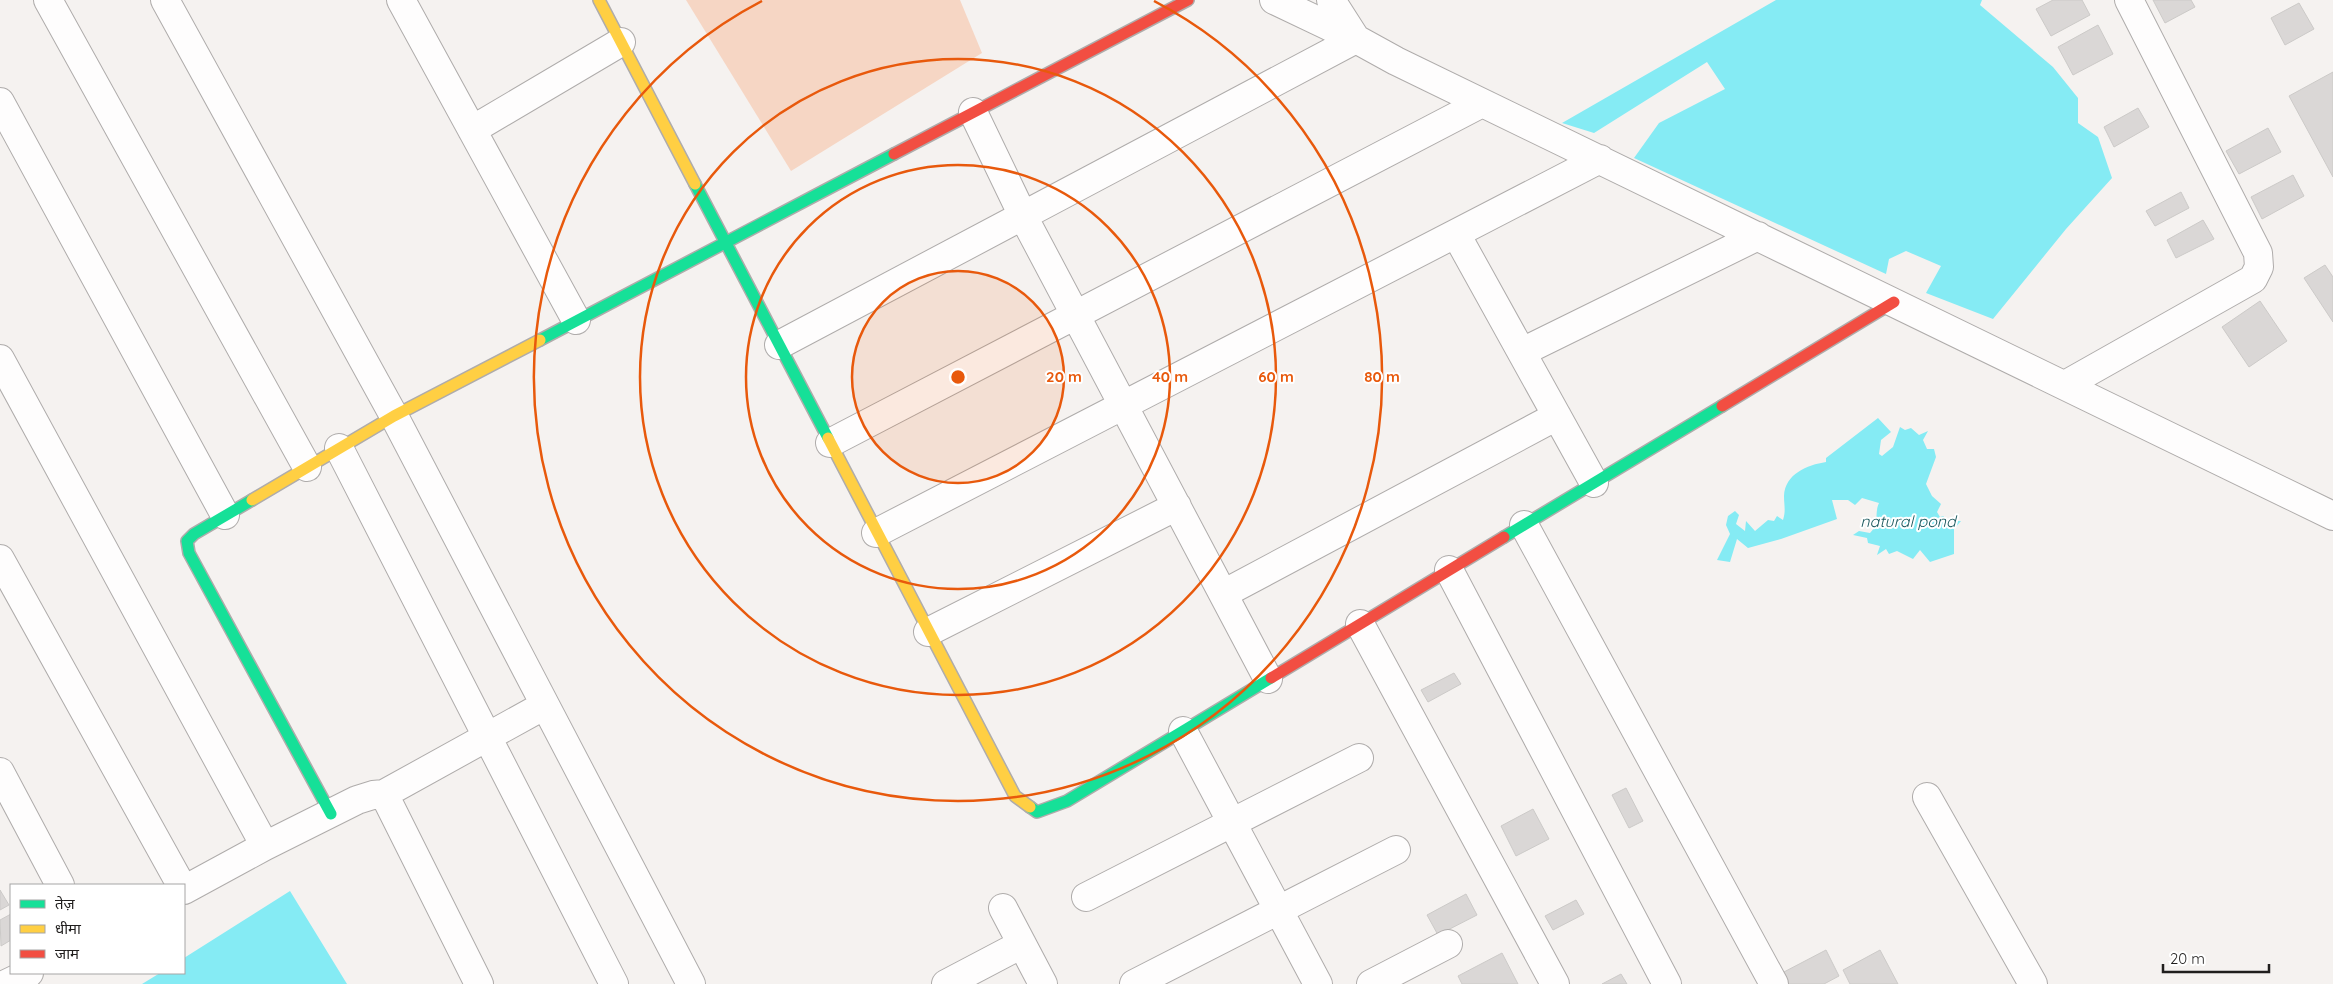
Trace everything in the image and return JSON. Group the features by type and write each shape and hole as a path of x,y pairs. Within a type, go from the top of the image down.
{"street":[{"path":"48,0 307,467"},
{"path":"165,0 394,416 691,984"},
{"path":"401,0 576,320"},
{"path":"599,0 1015,796 1037,812 1067,801 1894,302"},
{"path":"331,814 188,553 187,542 190,538 225,515 394,416 1188,0"},
{"path":"1274,0 2333,516"},
{"path":"1330,0 1356,40"},
{"path":"2066,385 2253,278 2259,267 2258,253 2129,0"},
{"path":"779,345 1356,40"},
{"path":"472,130 621,42"},
{"path":"0,102 225,515"},
{"path":"830,444 1482,103"},
{"path":"973,112 1023,216 1268,679"},
{"path":"876,533 1600,159"},
{"path":"1456,234 1594,483"},
{"path":"1522,352 1758,236"},
{"path":"0,359 264,846"},
{"path":"1223,594 1557,416"},
{"path":"339,448 614,984"},
{"path":"928,632 1177,506"},
{"path":"1524,525 1774,984"},
{"path":"0,559 180,884"},
{"path":"1449,570 1667,984"},
{"path":"1360,624 1555,984"},
{"path":"185,889 264,846 357,800 384,794 545,705"},
{"path":"1183,730 1318,984"},
{"path":"1086,897 1359,758"},
{"path":"0,772 59,884"},
{"path":"384,794 479,984"},
{"path":"1927,797 2033,984"},
{"path":"1134,984 1396,850"},
{"path":"1004,908 1043,984"},
{"path":"946,984 1022,944"},
{"path":"1372,984 1448,944"},
{"path":"6,984 27,974"}],"shaded area":[{"path":"686,0 960,0 982,53 791,171"}],"water":[{"path":"1776,0 1982,0 1980,5 2053,67 2078,98 2078,123 2098,137 2112,178 2066,229 1993,319 1926,293 1941,266 1906,251 1889,259 1886,274 1634,158 1659,123 1725,89 1707,62 1594,133 1562,123"},
{"name":"natural pond","path":"1878,418 1891,432 1881,440 1879,454 1882,456 1893,447 1900,427 1905,430 1911,428 1919,435 1928,431 1923,440 1927,449 1934,449 1936,457 1926,484 1932,496 1941,504 1937,512 1940,517 1944,516 1942,522 1948,528 1953,526 1954,521 1961,521 1954,529 1954,554 1930,562 1920,550 1913,559 1897,551 1889,554 1886,549 1877,555 1880,546 1868,543 1867,538 1853,535 1859,531 1870,533 1876,522 1879,503 1862,498 1855,505 1848,500 1832,500 1837,519 1781,539 1748,548 1737,539 1730,562 1717,560 1730,534 1726,525 1728,516 1735,511 1739,515 1736,524 1745,531 1746,521 1755,531 1768,520 1774,521 1777,516 1783,520 1785,488 1793,476 1812,465 1826,462 1826,458"},
{"path":"290,891 347,984 142,984 158,974 185,974 185,957"}],"building":[{"path":"2053,0 2082,0 2090,15 2051,36 2036,9"},
{"path":"2153,0 2191,0 2195,7 2165,23"},
{"path":"2299,3 2314,29 2285,45 2271,18"},
{"path":"2098,25 2113,54 2073,75 2058,47"},
{"path":"2333,72 2333,177 2289,96"},
{"path":"2138,108 2149,127 2114,147 2104,127"},
{"path":"2268,128 2281,152 2239,174 2226,151"},
{"path":"2293,175 2304,196 2262,219 2251,197"},
{"path":"2181,192 2189,208 2155,226 2146,211"},
{"path":"2203,220 2214,239 2176,258 2167,240"},
{"path":"2325,265 2333,277 2333,322 2304,278"},
{"path":"2260,301 2287,341 2249,367 2222,327"},
{"path":"1454,673 1461,684 1428,702 1421,690"},
{"path":"1626,788 1643,821 1629,828 1612,795"},
{"path":"1533,809 1549,839 1516,856 1501,826"},
{"path":"0,890 9,905 0,910"},
{"path":"1466,894 1477,915 1438,935 1427,915"},
{"path":"1576,900 1584,914 1553,930 1545,916"},
{"path":"10,915 10,941 1,946 0,920"},
{"path":"1826,950 1839,976 1824,984 1787,984 1782,973"},
{"path":"1880,950 1898,984 1850,984 1843,970"},
{"path":"1502,953 1518,984 1462,984 1458,976"},
{"path":"1621,974 1627,984 1602,984"}],"traffic: fast":[{"path":"540,340 894,154"},
{"path":"695,184 828,438"},
{"path":"1504,537 1722,406"},
{"path":"252,500 194,534 187,541 189,553 331,814"},
{"path":"1030,807 1037,812 1067,801 1271,678"}],"traffic: slow":[{"path":"599,0 695,184"},
{"path":"252,500 394,416 540,340"},
{"path":"828,438 1015,796 1030,807"}],"traffic: jam":[{"path":"894,154 1188,0"},
{"path":"1722,406 1894,302"},
{"path":"1271,678 1504,537"}]}
